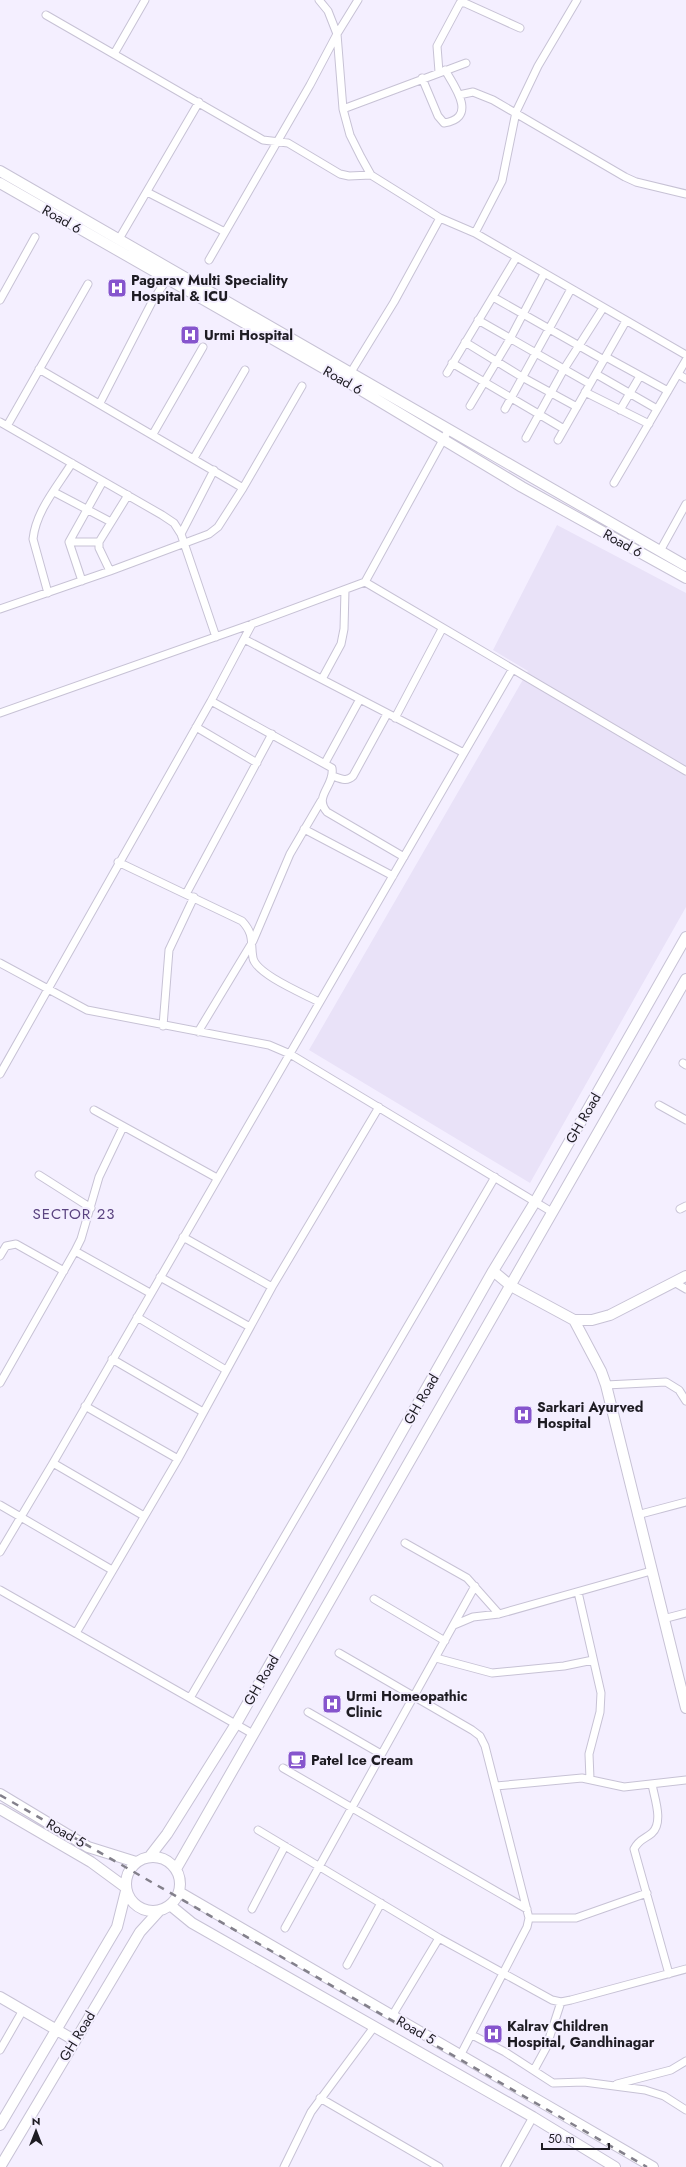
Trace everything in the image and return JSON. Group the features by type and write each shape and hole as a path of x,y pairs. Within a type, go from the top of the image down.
{"street":[{"path":"114,54 145,0"},
{"path":"319,0 328,11 337,34 344,109 350,135 371,175 440,218 475,234 626,322 686,355"},
{"path":"209,260 278,141 337,34 358,0"},
{"path":"475,234 502,182 516,112 538,66 577,0"},
{"path":"422,78 438,116 444,123 457,118 463,105 459,95 442,71 437,46 454,10 460,3 520,28"},
{"path":"46,15 263,140 288,143 340,174 349,176 371,175"},
{"path":"344,109 466,62"},
{"path":"459,95 473,92 494,100 625,177 636,182 686,194"},
{"path":"120,239 199,102"},
{"name":"Road 6","path":"0,171 686,566"},
{"name":"Road 6","path":"0,183 346,382 522,487 686,578"},
{"path":"147,192 225,232"},
{"path":"346,382 394,302 440,218"},
{"path":"0,300 35,237"},
{"path":"446,372 516,258"},
{"path":"470,406 510,339 544,274"},
{"path":"100,403 152,302 167,279"},
{"path":"7,426 88,284"},
{"path":"505,409 510,397 571,289"},
{"path":"493,297 578,347 668,391"},
{"path":"526,438 564,369 603,308"},
{"path":"478,320 535,354 590,384"},
{"path":"558,440 626,322"},
{"path":"465,342 522,377 577,407"},
{"path":"152,434 203,347"},
{"path":"614,484 686,360"},
{"path":"452,363 564,429"},
{"path":"39,369 100,403 244,488"},
{"path":"194,458 245,370"},
{"path":"596,374 658,409"},
{"path":"678,374 686,379"},
{"path":"620,410 640,376"},
{"path":"0,609 110,572 184,542 209,534 218,527 244,488 302,386"},
{"path":"585,392 649,424"},
{"path":"0,422 174,523 184,542 216,637"},
{"path":"0,713 216,637 365,582 417,490 449,429"},
{"path":"48,593 33,539 37,518 72,463"},
{"path":"181,534 214,470"},
{"path":"82,581 69,542 86,509 103,481"},
{"path":"54,492 111,522"},
{"path":"110,572 99,548 99,542 128,495"},
{"path":"660,551 686,504"},
{"path":"69,542 99,542"},
{"path":"365,582 442,629 686,771"},
{"path":"322,679 341,644 344,629 345,590"},
{"path":"0,1074 118,862 211,701 252,624"},
{"path":"395,718 442,629"},
{"path":"244,639 464,753"},
{"path":"0,1552 512,670"},
{"path":"325,763 360,699"},
{"path":"198,1032 253,941 290,854 321,801 333,776 332,768 325,763 211,701"},
{"path":"333,776 344,780 350,779 353,776 387,714"},
{"path":"196,727 257,763"},
{"path":"186,894 272,734"},
{"path":"321,801 322,807 327,812 404,858"},
{"path":"304,829 393,876"},
{"path":"118,862 146,877 194,897 242,921 253,941 253,958 260,970 319,1002"},
{"path":"163,1026 169,950 194,897"},
{"name":"GH Road","path":"150,1856 168,1834 236,1724 493,1271 535,1202 686,937"},
{"path":"0,963 47,990 87,1010 163,1026 269,1045 290,1054 552,1212"},
{"name":"GH Road","path":"176,1869 686,978"},
{"path":"659,1105 686,1120"},
{"path":"76,1633 178,1459 272,1287 379,1107"},
{"path":"94,1110 217,1178"},
{"path":"0,1383 75,1251 91,1208 99,1177 123,1126"},
{"path":"39,1175 91,1208"},
{"path":"190,1698 495,1178"},
{"path":"183,1238 272,1287"},
{"path":"0,1256 6,1246 16,1244 64,1270"},
{"path":"75,1251 150,1293"},
{"path":"493,1271 511,1286 574,1320 592,1320 610,1315 686,1276"},
{"path":"160,1277 250,1327"},
{"path":"674,1282 686,1289"},
{"path":"136,1317 226,1370"},
{"path":"574,1320 601,1371 606,1385 686,1708"},
{"path":"112,1359 203,1412"},
{"path":"606,1385 666,1382 679,1390 686,1401"},
{"path":"85,1406 178,1459"},
{"path":"53,1463 144,1516"},
{"path":"637,1515 686,1502"},
{"path":"0,1505 112,1570"},
{"path":"405,1543 467,1578 499,1614"},
{"path":"454,1626 472,1618 499,1614 651,1571"},
{"path":"285,1928 475,1586"},
{"path":"0,1590 253,1734"},
{"path":"578,1592 601,1693 600,1712 589,1754 590,1779"},
{"path":"374,1599 445,1641"},
{"path":"663,1619 686,1614"},
{"path":"339,1654 414,1696 480,1736 485,1746 529,1918 527,1927 460,2056"},
{"path":"436,1658 492,1673 564,1666 593,1660"},
{"path":"308,1712 381,1754"},
{"path":"283,1768 351,1809 527,1909"},
{"path":"496,1786 582,1778 624,1787 686,1780"},
{"path":"652,1784 658,1821 652,1832 638,1841 634,1849 669,1974"},
{"name":"Road 5","path":"0,1794 88,1847 136,1862"},
{"name":"Road 5","path":"0,1809 91,1862 125,1889"},
{"path":"258,1830 319,1865 439,1938 552,2000 561,2002 686,1969"},
{"path":"252,1909 285,1846"},
{"path":"150,1856 165,1859 176,1869 180,1876 179,1892 170,1905 160,1910 151,1911 135,1905 125,1889 127,1873 136,1862 150,1856"},
{"name":"GH Road","path":"0,2125 117,1927 125,1889"},
{"name":"Road 5","path":"179,1892 651,2166"},
{"path":"529,1918 576,1918 647,1893"},
{"path":"346,1965 381,1903"},
{"name":"Road 5","path":"170,1905 192,1922 532,2117 615,2167"},
{"name":"GH Road","path":"0,2167 74,2040 140,1932 160,1910"},
{"path":"392,2016 439,1938"},
{"path":"0,1997 74,2040"},
{"path":"534,2070 546,2048 561,2002"},
{"path":"0,2050 23,2010"},
{"path":"284,2167 311,2112 320,2098 374,2027"},
{"path":"472,2035 505,2052 553,2083 584,2082 655,2092 686,2110"},
{"path":"612,2086 670,2070 686,2061"},
{"path":"320,2098 439,2167"},
{"path":"505,2167 532,2117"}],"shaded area":[{"path":"557,525 686,593 686,907 530,1183 309,1050 528,671 493,650"}],"railway":[{"path":"0,1795 647,2167"}],"place":[{"name":"Pagarav Multi Speciality Hospital & ICU","path":"117,288"},
{"name":"Urmi Hospital","path":"190,335"},
{"name":"Sarkari Ayurved Hospital","path":"523,1415"},
{"name":"Urmi Homeopathic Clinic","path":"332,1704"},
{"name":"Patel Ice Cream","path":"297,1760"},
{"name":"Kalrav Children Hospital, Gandhinagar","path":"493,2034"}],"district":[{"name":"SECTOR 23","path":"74,1214"}]}
